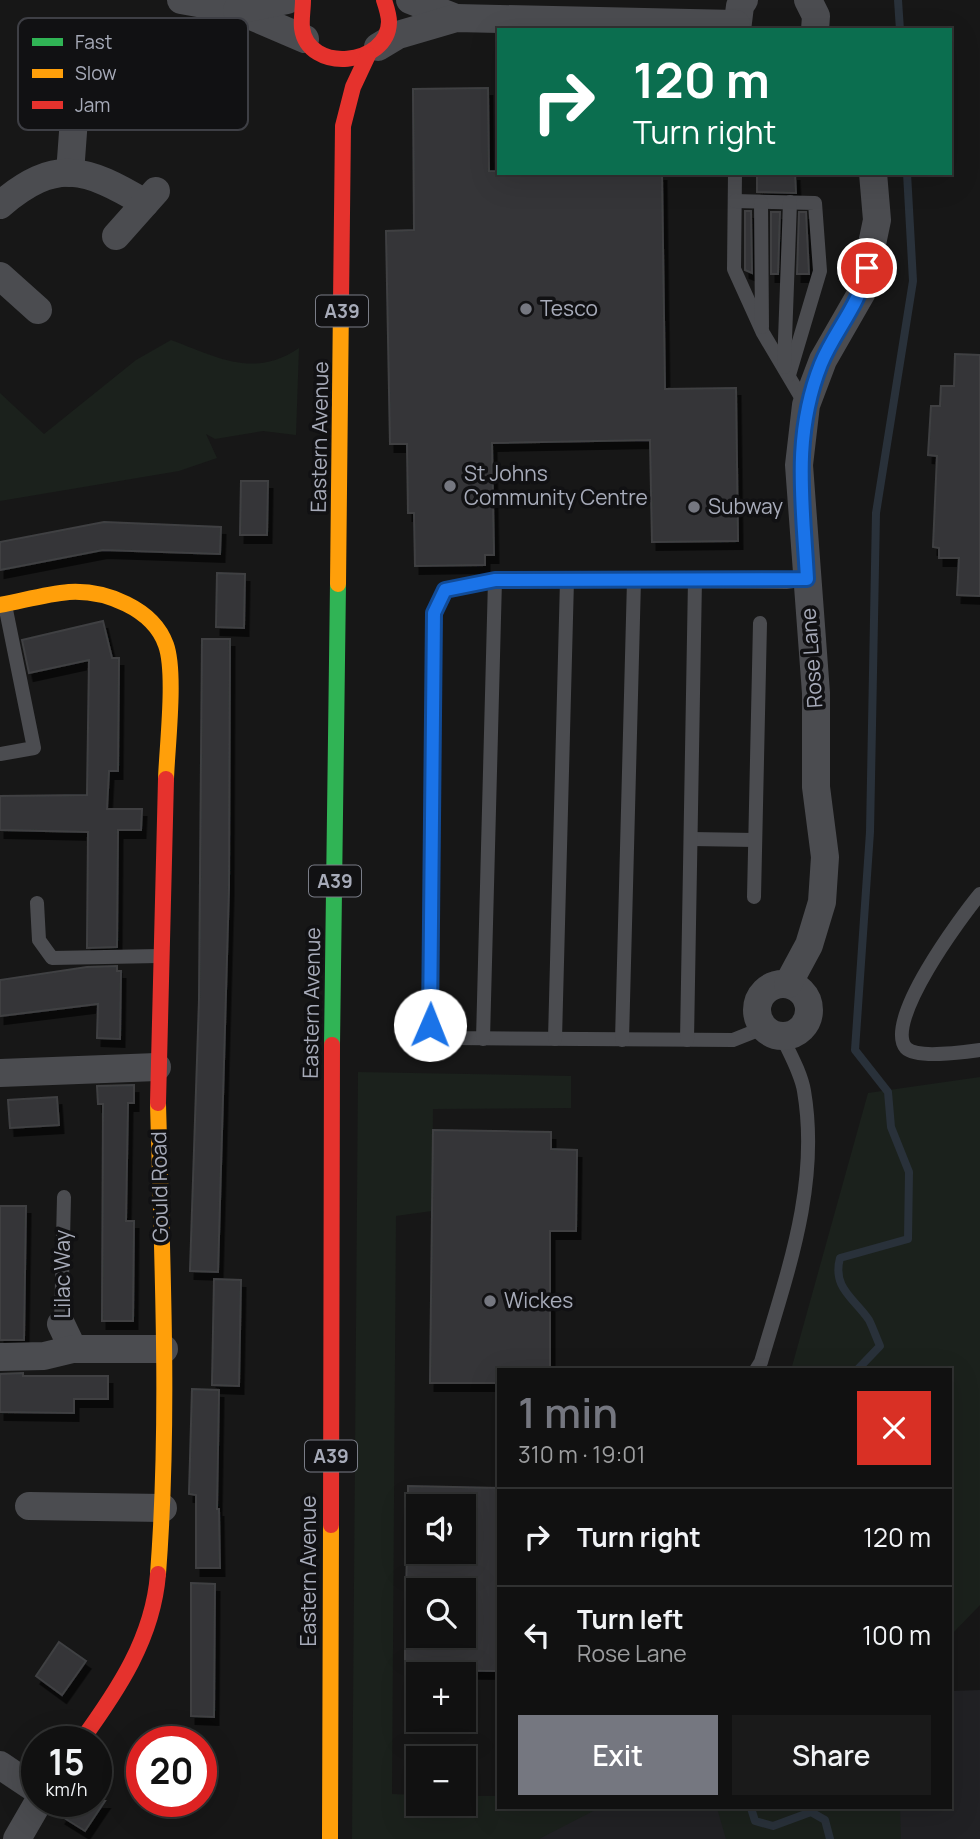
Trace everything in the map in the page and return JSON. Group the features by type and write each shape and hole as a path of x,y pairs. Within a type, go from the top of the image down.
{"main road":[{"path":"303,0 300,24 305,39 328,64 360,59 373,51"},
{"name":"Eastern Avenue","path":"330,1839 332,1073 343,127 353,88 387,28 388,6 384,0"},
{"name":"Eastern Avenue","path":"334,94 343,127"},
{"name":"Gould Road","path":"2,604 69,592 118,599 148,618 166,645 169,674 158,1067 164,1349 163,1508 157,1584 139,1651 114,1695 92,1726"}],"street":[{"path":"180,0 237,10 305,39"},
{"path":"237,10 286,0"},
{"path":"410,0 456,18"},
{"path":"808,0 816,16 815,28"},
{"path":"373,51 398,35 456,18 739,18"},
{"path":"70,173 73,130"},
{"path":"0,205 44,174 93,176 151,196 116,236"},
{"name":"Rose Lane","path":"788,984 809,945 822,902 825,858 816,787 816,693 799,465 806,405 822,360 862,292 877,220 873,175"},
{"path":"0,276 38,310"},
{"path":"788,984 806,996 810,1011 803,1028 773,1032 756,1009 759,999 771,986 788,984"},
{"path":"0,1073 158,1067"},
{"name":"Lilac Way","path":"0,1357 44,1356 67,1336 164,1349"},
{"path":"29,1506 163,1508"},
{"path":"0,1765 21,1779"},
{"path":"18,1839 30,1817"}],"lane":[{"path":"735,175 734,269 743,295 806,405"},
{"path":"735,201 815,202 820,271 786,371"},
{"path":"761,202 761,328"},
{"path":"786,371 790,202"},
{"path":"687,1040 695,579"},
{"path":"757,1368 789,1274 810,1158 804,1089 773,1032 733,1040 482,1039 452,1038 430,1025 434,613 445,590 495,580 807,579"},
{"path":"482,1039 495,580"},
{"path":"555,1040 567,580"},
{"path":"622,1040 634,580"},
{"path":"0,754 34,748 2,604"},
{"path":"754,897 760,622"},
{"path":"691,839 755,840"},
{"path":"980,894 905,1008 900,1031 905,1047 915,1053 980,1049"},
{"path":"37,903 39,940 52,958 161,956"},
{"name":"Lilac Way","path":"64,1197 67,1336"}],"shaded area":[{"path":"171,340 220,358 251,364 282,357 299,348 296,435 263,431 215,439 206,434 217,458 179,471 0,501 0,393 44,434 136,360"},
{"path":"358,1072 571,1076 571,1108 433,1109 432,1211 396,1216 392,1794 406,1795 406,1816 476,1816 476,1796 497,1796 497,1809 597,1809 539,1839 352,1839"},
{"path":"980,1077 980,1605 952,1634 952,1368 792,1368 868,1093"},
{"path":"980,1690 980,1839 529,1839 571,1809 952,1809 952,1691"},
{"path":"717,1809 900,1809 901,1839 726,1839"}],"building":[{"name":"Tesco","path":"488,88 489,171 497,171 497,175 662,175 665,389 736,388 738,541 652,542 650,440 492,443 494,555 485,555 485,565 415,566 414,513 408,513 407,444 390,444 386,231 414,230 413,89"},
{"path":"757,175 795,175 796,193 757,192"},
{"path":"745,211 751,211 752,273 745,270"},
{"path":"771,212 780,212 778,274 771,274"},
{"path":"799,212 806,212 809,274 797,274"},
{"path":"955,354 980,355 980,596 957,595 959,558 939,558 939,548 933,547 937,456 928,455 931,406 940,406 941,386 954,386"},
{"path":"241,481 268,481 267,535 240,535"},
{"path":"104,522 221,527 220,554 103,550 0,570 0,542"},
{"path":"217,573 245,574 244,628 216,627"},
{"path":"103,621 112,658 119,658 118,771 109,771 107,809 142,809 141,830 118,830 117,947 87,948 88,832 0,830 0,796 87,795 89,660 29,673 22,640"},
{"path":"202,639 230,639 229,887 218,1272 190,1271 199,1000"},
{"path":"117,966 117,971 121,971 120,1039 97,1038 98,1004 0,1016 0,980 87,967"},
{"path":"134,1085 134,1103 128,1103 126,1221 134,1221 133,1321 102,1321 103,1104 98,1104 97,1086"},
{"path":"57,1097 59,1125 10,1128 8,1100"},
{"name":"Wickes","path":"433,1130 551,1132 551,1149 577,1150 576,1231 550,1231 550,1368 497,1368 497,1383 430,1383"},
{"path":"0,1206 26,1206 24,1340 0,1340"},
{"path":"214,1279 241,1280 239,1386 212,1385"},
{"path":"23,1373 23,1376 108,1376 108,1399 74,1399 74,1413 0,1412 0,1374"},
{"path":"192,1389 219,1390 217,1509 220,1568 196,1568 196,1495 189,1494"},
{"path":"408,1486 497,1488 497,1671 476,1671 476,1662 406,1662 405,1670 405,1636 406,1648 476,1648 476,1578 406,1578 407,1564 476,1564 476,1494 408,1494"},
{"path":"191,1583 215,1584 214,1717 191,1716"},
{"path":"59,1642 86,1661 62,1695 36,1676"},
{"path":"63,1817 94,1817 85,1831"}],"waterway":[{"path":"898,0 900,28"},
{"path":"859,1368 880,1346 869,1320 842,1285 838,1268 840,1258 908,1239 909,1172 891,1127 888,1092 855,1050 870,832 876,513 913,281 907,175"},
{"path":"751,1809 755,1821 773,1826 811,1812 825,1820 830,1839"}],"traffic: fast":[{"path":"332,1045 338,584"}],"traffic: slow":[{"path":"338,584 341,302"},
{"path":"0,605 52,594 83,592 98,594 126,604 150,621 160,632 169,657 171,691 166,779"},
{"path":"158,1103 164,1456 158,1574"},
{"path":"330,1839 331,1525"}],"traffic: jam":[{"path":"303,0 302,28 307,43 318,53 347,59 376,48 385,37 389,22 384,0"},
{"path":"341,302 343,126 353,87 368,55"},
{"path":"158,1103 166,779"},
{"path":"331,1525 332,1045"},
{"path":"91,1726 120,1683 141,1642 155,1597 158,1574"}],"place":[{"name":"Tesco","path":"526,309"},
{"name":"St Johns Community Centre","path":"450,486"},
{"name":"Subway","path":"694,507"},
{"name":"Wickes","path":"490,1301"}],"route":[{"path":"430,1025 434,613 445,590 495,580 695,579 786,582 807,579 799,465 806,405 822,360 862,292 867,268"}]}
